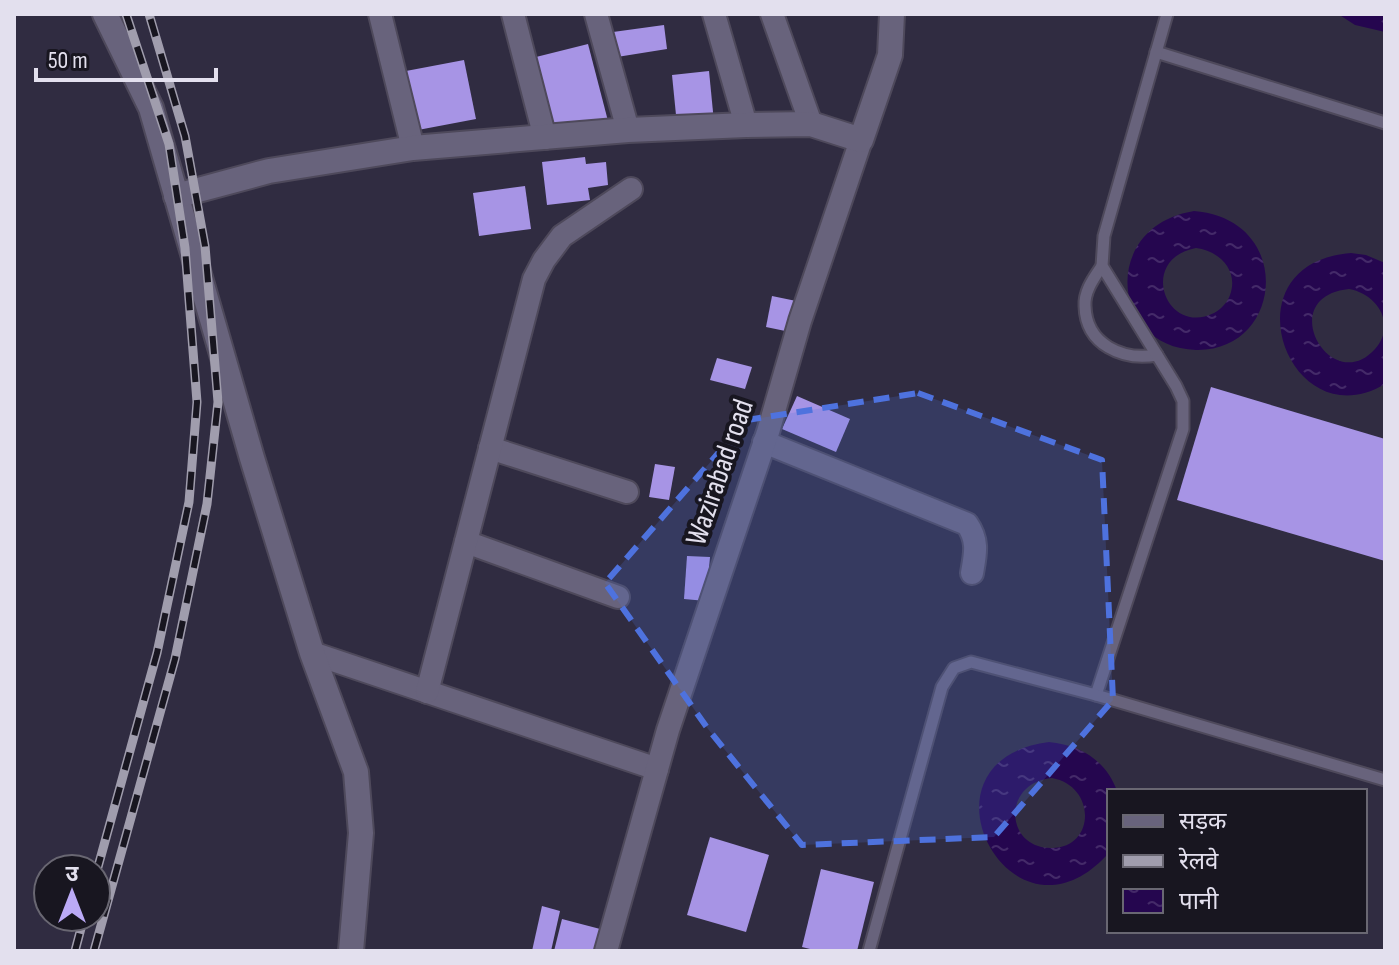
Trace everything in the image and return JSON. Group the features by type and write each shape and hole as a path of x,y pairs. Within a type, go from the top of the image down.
{"street":[{"path":"105,14 151,108 185,193 312,653 356,772 361,833 351,951"},
{"path":"380,14 406,149"},
{"path":"513,14 545,138"},
{"path":"596,14 628,130"},
{"path":"714,14 746,125"},
{"path":"772,14 811,124"},
{"name":"Wazirabad road","path":"606,951 657,769 764,442 800,321 890,55 892,14"},
{"path":"185,193 269,171 406,149 628,130 811,124 861,140"},
{"path":"427,692 534,279 562,236 631,189"},
{"path":"764,442 967,524 977,546 972,573"},
{"path":"490,448 627,492"},
{"path":"466,542 618,597"},
{"path":"312,653 657,769"}],"lane":[{"path":"1157,355 1139,358 1107,347 1089,326 1084,304 1089,285 1102,266 1104,236 1167,14"},
{"path":"1156,52 1385,123"},
{"path":"1096,695 1183,429 1183,401 1102,266"},
{"path":"869,951 942,687 954,668 971,662 1096,695 1385,780"}],"highlighted area":[{"path":"918,393 1102,460 1113,700 994,837 802,845 708,729 605,583 747,420"}],"water":[{"path":"1338,14 1385,14 1385,32 1355,25"},
{"path":"1194,211 1227,219 1249,236 1262,259 1266,284 1261,309 1247,330 1225,345 1196,350 1167,344 1146,330 1133,309 1128,285 1131,261 1143,239 1164,221","holes":["1196,248 1225,263 1232,286 1224,306 1197,318 1183,315 1172,306 1165,294 1163,280 1167,266 1178,255"]},
{"path":"1351,253 1385,263 1385,384 1351,395 1321,389 1298,371 1284,344 1280,314 1289,286 1312,264","holes":["1349,289 1359,292 1381,312 1384,330 1375,349 1358,361 1342,361 1327,354 1317,340 1312,324 1315,309 1326,296"]},
{"path":"1049,742 1090,756 1106,771 1116,789 1107,789 1107,854 1070,881 1037,884 1008,870 988,844 979,813 984,782 1007,756","holes":["1052,778 1066,783 1077,792 1085,816 1077,838 1066,845 1052,848 1036,845 1025,838 1018,828 1015,815 1024,791 1035,782"]}],"building":[{"path":"664,25 667,49 617,57 613,32"},
{"path":"588,44 608,121 555,134 536,57"},
{"path":"464,60 476,119 418,130 406,71"},
{"path":"709,71 714,122 677,125 672,75"},
{"path":"585,157 586,164 606,162 608,185 588,188 590,200 547,205 542,162"},
{"path":"525,186 531,229 479,236 473,193"},
{"path":"772,296 801,302 795,333 766,327"},
{"path":"717,358 752,367 745,389 710,380"},
{"path":"1211,387 1385,439 1385,561 1177,500"},
{"path":"797,396 850,419 836,452 782,429"},
{"path":"655,464 675,467 669,500 649,497"},
{"path":"687,556 710,557 706,601 684,599"},
{"path":"710,837 769,855 746,932 687,915"},
{"path":"821,869 874,882 857,951 818,951 802,947"},
{"path":"542,906 560,911 551,951 532,951"},
{"path":"562,919 604,930 598,951 554,951"}],"railway":[{"path":"102,853 157,653 189,502 197,402 185,248 169,144 126,14"},
{"path":"94,951 175,659 207,504 218,402 205,246 185,136 149,14"},
{"path":"75,951 80,933"}]}
